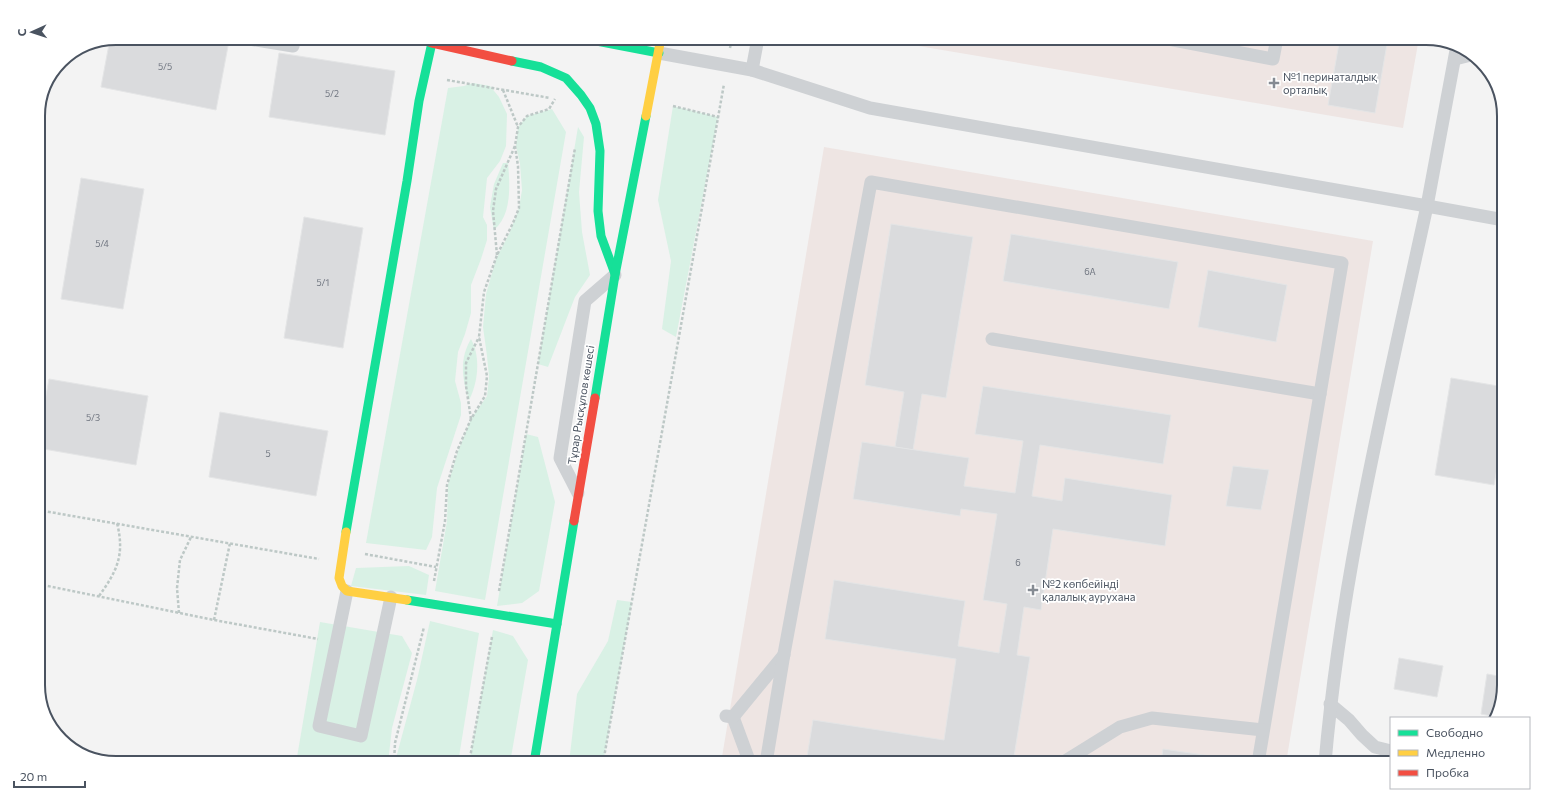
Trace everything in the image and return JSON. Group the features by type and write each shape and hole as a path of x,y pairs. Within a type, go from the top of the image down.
{"street":[{"path":"431,45 419,101 380,344 339,578 342,586 348,590 557,624"},
{"path":"449,45 541,67 566,78 581,95 590,108 596,124 600,151 598,211 601,236 615,275"},
{"path":"617,45 659,53"},
{"name":"Тұрар Рысқұлов көшесі","path":"535,756 615,275 661,45"},
{"name":"Тұрар Рысқұлов көшесі","path":"659,53 663,45"}],"lane":[{"path":"752,70 757,45"},
{"path":"1202,45 1273,58 1276,45"},
{"path":"1326,756 1330,704 1360,510 1427,206 1456,52"},
{"path":"659,53 752,70 870,108 1497,219"},
{"path":"1455,59 1464,57"},
{"path":"767,756 784,654 871,182 1342,263 1259,756"},
{"path":"578,495 560,458 585,301 615,275"},
{"path":"992,339 1320,394"},
{"path":"348,590 319,726 361,736 391,597"},
{"path":"747,756 730,716 784,654"},
{"path":"1330,704 1349,720 1375,747 1390,751"},
{"path":"1073,756 1120,727 1152,718 1263,730"}],"path":[{"path":"604,756 731,45"},
{"path":"424,76 561,100"},
{"path":"503,90 518,127"},
{"path":"497,255 493,211 496,189 515,146 518,127 527,116 549,109 556,99"},
{"path":"672,106 718,117"},
{"path":"470,756 496,614 576,140"},
{"path":"394,756 395,743 420,639 431,604 436,567 445,521 447,484 457,451 471,419 485,396 487,376 479,337 484,292 497,255 519,208 518,166 515,146"},
{"path":"471,419 466,386 466,363 479,337"},
{"path":"45,511 341,563"},
{"path":"99,596 113,577 119,558 120,537 117,524"},
{"path":"179,613 177,588 180,560 191,537"},
{"path":"214,620 230,543"},
{"path":"343,550 436,567"},
{"path":"45,585 214,620 337,643"}],"shaded area":[{"name":"№1 перинаталдық орталық","path":"912,45 1418,45 1403,128"},
{"name":"№2 көпбейінді қалалық аурухана","path":"824,147 1373,241 1287,756 722,756"}],"green space":[{"path":"473,83 490,86 499,97 507,114 506,146 500,161 487,178 483,217 487,225 487,240 471,285 471,313 458,352 455,381 461,403 461,415 437,488 432,537 426,550 366,543 448,88"},
{"path":"673,106 718,117 676,337 662,329 671,261 658,200"},
{"path":"552,109 566,132 485,600 435,591 447,521 448,484 458,451 471,419 487,396 489,377 483,327 486,294 496,259 509,234 519,208 522,190 520,164 516,146 518,127 527,116"},
{"path":"578,127 584,137 579,192 582,232 590,275 575,297 548,367 538,364 532,397"},
{"path":"503,163 508,163 509,190 507,208 500,224 494,230 490,207 494,184"},
{"path":"471,339 476,354 477,370 475,386 469,400 463,377 463,362"},
{"path":"526,434 538,437 555,502 539,591 522,603 497,606"},
{"path":"409,566 429,575 426,595 351,586 356,568"},
{"path":"617,600 632,602 604,756 570,756 577,694 608,641"},
{"path":"430,621 479,633 459,756 397,756 417,680"},
{"path":"320,622 402,636 412,653 392,728 389,756 297,756"},
{"path":"493,630 513,636 528,660 511,756 470,756"}],"building":[{"path":"1339,45 1387,45 1375,113 1328,105"},
{"path":"109,46 228,46 216,110 101,87"},
{"path":"279,53 395,71 385,135 269,117"},
{"path":"81,178 144,189 123,309 61,299"},
{"path":"304,217 363,228 343,348 284,338"},
{"path":"891,224 973,237 946,398 922,394 913,450 895,447 904,392 865,385"},
{"path":"1011,234 1178,262 1169,309 1003,281"},
{"path":"1208,270 1287,285 1276,342 1198,327"},
{"path":"1451,378 1497,386 1497,468 1494,485 1435,475"},
{"path":"49,379 148,396 136,465 45,449 45,401"},
{"path":"983,386 1171,415 1163,464 1040,445 1032,496 1062,501 1065,478 1172,495 1165,546 1053,529 1041,610 1024,607 1017,655 1030,657 1014,756 807,756 813,720 944,740 956,659 825,639 834,580 965,601 958,646 999,653 1007,604 983,600 997,514 961,509 960,516 853,499 862,442 969,458 964,486 1015,493 1023,441 975,434"},
{"path":"220,412 328,431 316,496 209,477"},
{"path":"1233,466 1269,470 1261,510 1226,506"},
{"path":"1399,658 1443,666 1437,697 1394,689"},
{"path":"1487,674 1497,676 1496,699 1490,716 1481,714"},
{"path":"1163,749 1211,756 1162,756"}],"traffic: fast":[{"path":"346,532 407,181 419,101 431,45"},
{"path":"617,45 659,53"},
{"path":"512,61 541,67 566,78 590,108 596,124 600,151 598,211 601,236 615,274"},
{"path":"595,398 615,275 646,116"},
{"path":"535,756 574,521"},
{"path":"407,600 557,624"}],"traffic: slow":[{"path":"646,116 660,45"},
{"path":"346,532 339,578 342,586 347,591 407,600"}],"traffic: jam":[{"path":"441,45 512,61"},
{"path":"574,521 595,398"}],"place":[{"name":"№1 перинаталдық орталық","path":"1274,83"},
{"name":"№2 көпбейінді қалалық аурухана","path":"1033,590"}]}
